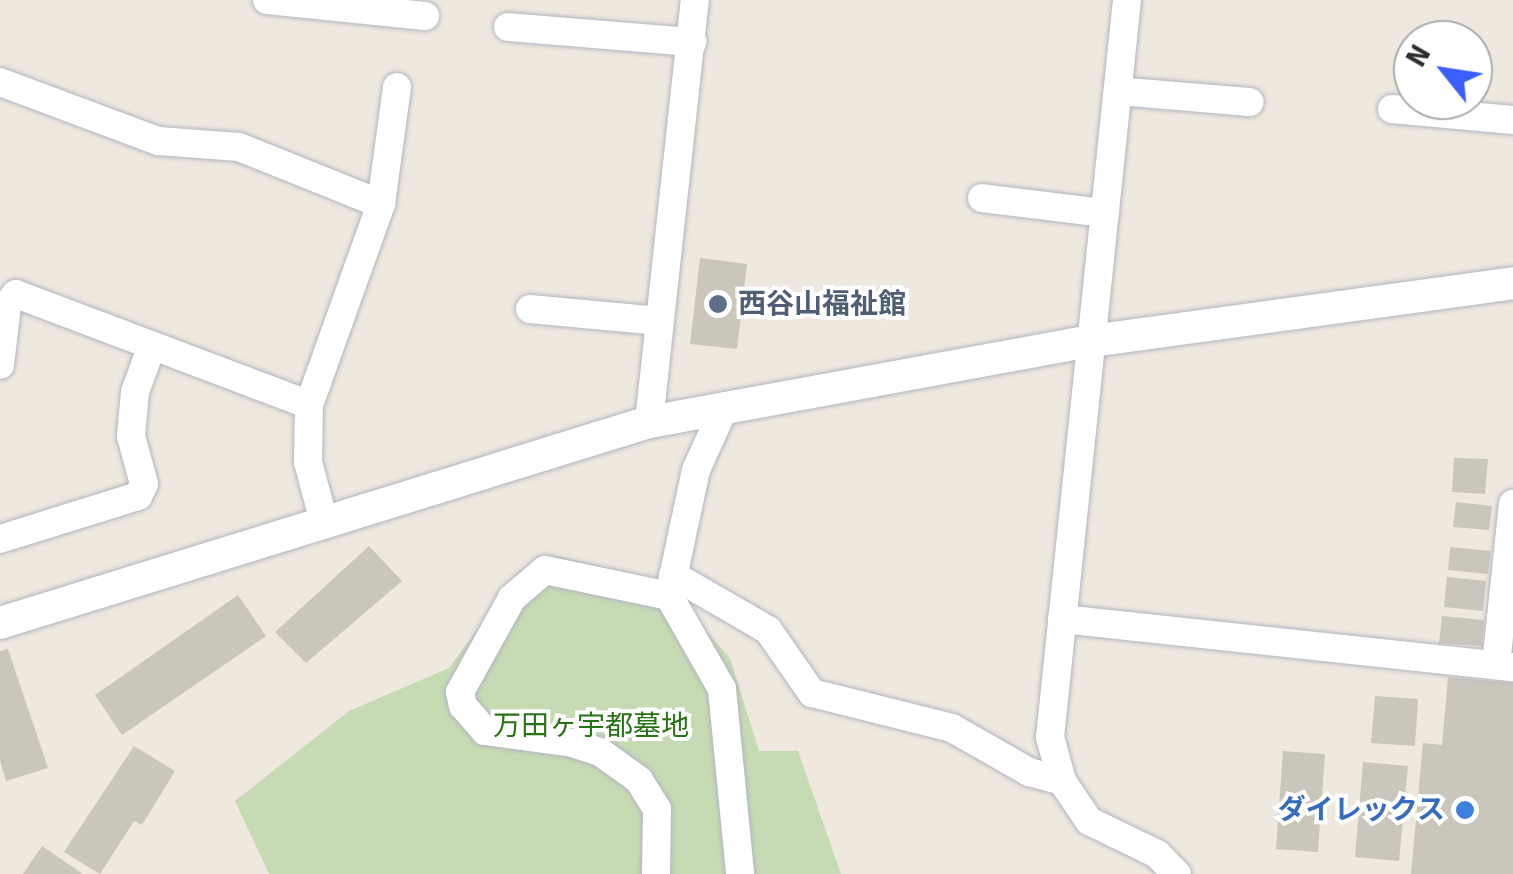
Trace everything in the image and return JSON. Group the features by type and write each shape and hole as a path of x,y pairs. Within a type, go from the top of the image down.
{"street":[{"path":"267,0 425,16"},
{"path":"648,422 695,0"},
{"path":"1126,0 1050,737 1062,780 1089,821 1157,854 1177,874"},
{"path":"508,27 692,42"},
{"path":"0,82 158,141 240,147 381,204"},
{"path":"324,522 308,462 308,405 381,204 396,88"},
{"path":"1118,91 1250,102"},
{"path":"1392,109 1513,120"},
{"path":"982,198 1106,212"},
{"path":"0,623 648,422 1092,341 1513,283"},
{"path":"0,364 7,305 16,294 308,405"},
{"path":"530,308 659,321"},
{"path":"0,537 138,496 144,484 132,421 151,348"},
{"path":"725,406 696,470 671,586 722,689 740,874"},
{"path":"1062,619 1505,666 1513,504"},
{"path":"656,874 656,809 639,780 600,752 572,743 484,731 463,706 460,692 512,598 545,570 671,586 768,630 812,693 952,728 1029,772 1062,780"}],"green space":[{"name":"万田ヶ宇都墓地","path":"556,556 661,581 730,658 759,751 798,751 841,874 269,874 235,801 349,711 449,668 520,571"}],"building":[{"name":"西谷山福祉館","path":"700,258 747,264 737,349 690,344"},
{"path":"1454,458 1488,459 1485,494 1452,492"},
{"path":"1456,502 1492,506 1489,530 1453,527"},
{"path":"369,546 402,581 306,663 275,632"},
{"path":"1450,547 1491,551 1488,574 1448,570"},
{"path":"1447,577 1486,581 1483,611 1444,607"},
{"path":"238,595 266,636 122,735 95,695"},
{"path":"1442,616 1484,620 1482,646 1439,643"},
{"path":"8,649 48,768 6,781 0,760 0,651"},
{"name":"ダイレックス","path":"1448,677 1513,683 1513,874 1411,874 1423,743 1442,745"},
{"path":"1375,696 1418,699 1415,746 1371,743"},
{"path":"134,746 175,771 142,825 134,821 100,874 64,852"},
{"path":"1283,751 1325,754 1318,852 1276,849"},
{"path":"1363,762 1408,766 1399,861 1355,857"},
{"path":"42,846 83,874 23,874"}],"place":[{"name":"西谷山福祉館","path":"718,304"},
{"name":"ダイレックス","path":"1465,810"}]}
